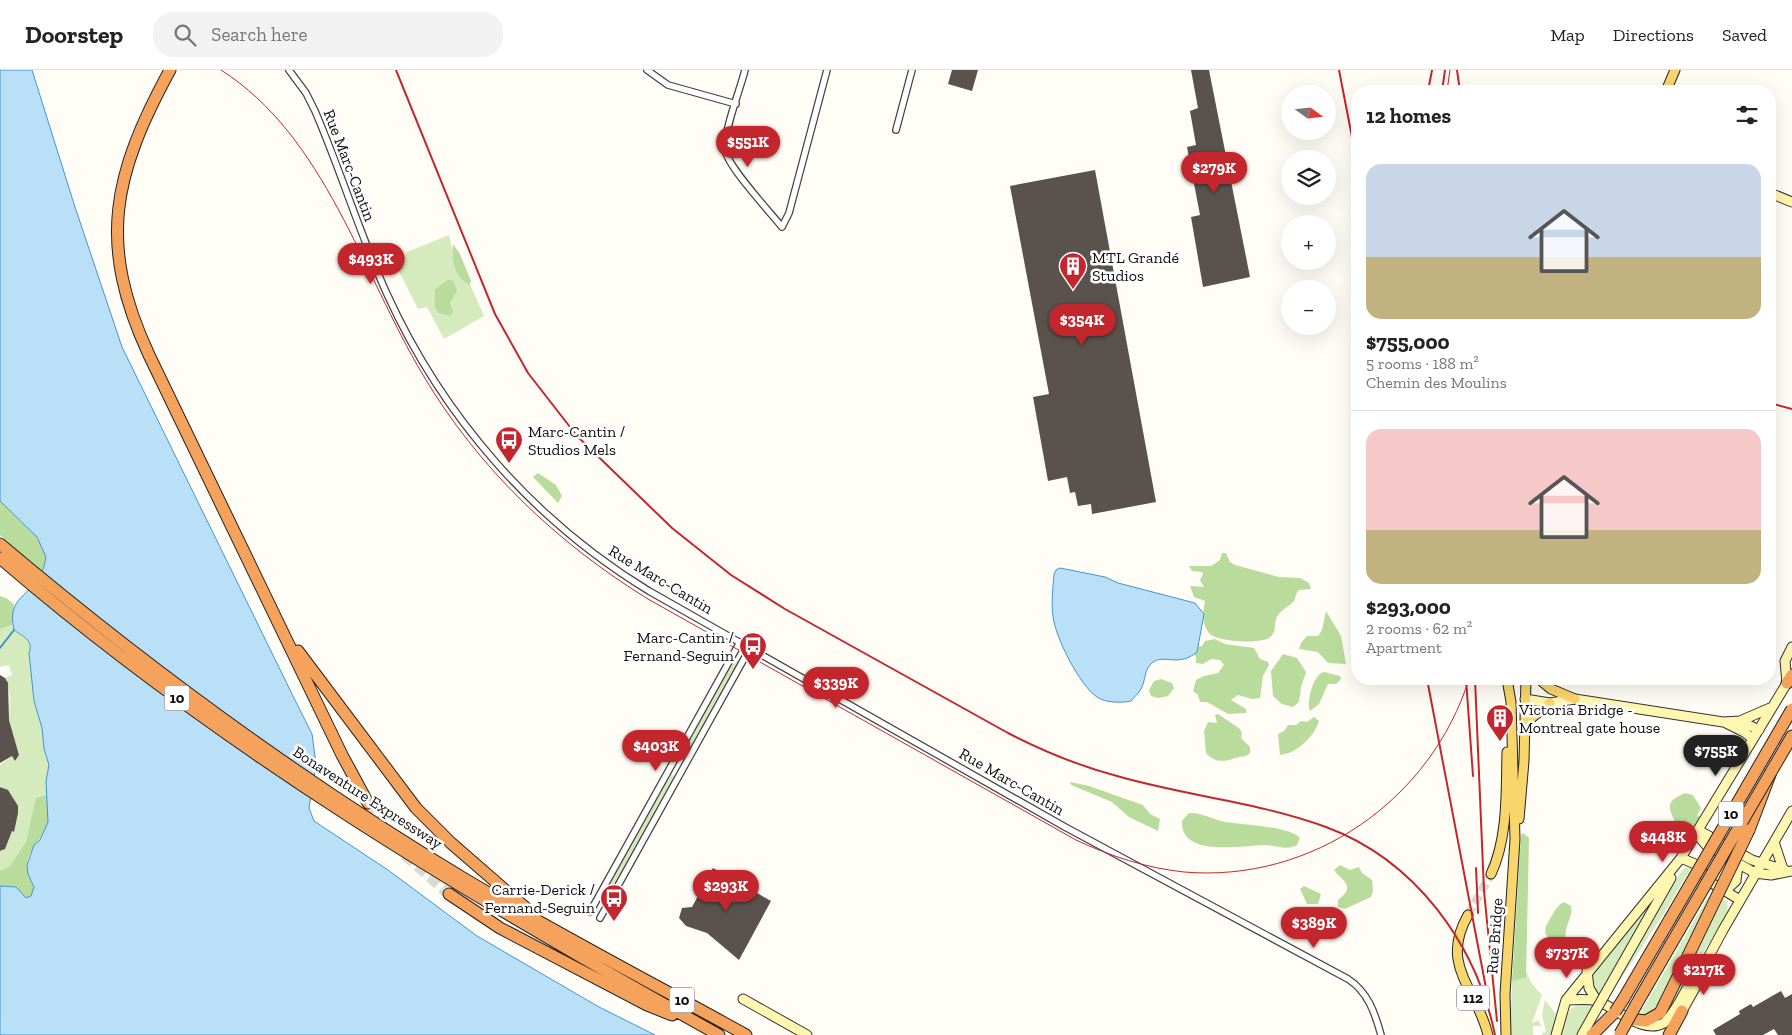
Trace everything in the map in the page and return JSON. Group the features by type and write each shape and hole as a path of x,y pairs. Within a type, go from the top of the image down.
{"highway":[{"path":"170,70 137,134 122,185 117,236 122,276 133,316 146,349 342,754 368,803"},
{"name":"Bonaventure Expressway","path":"0,544 35,581"},
{"name":"Bonaventure Expressway","path":"0,558 35,581 194,711 331,800 470,894 715,1033"},
{"path":"282,629 390,776 416,808 451,843 496,880 539,921"},
{"name":"10","path":"1604,1028 1624,998 1792,709"},
{"name":"10","path":"1619,1034 1792,736"},
{"path":"1627,1019 1646,1021 1660,1013 1749,830 1771,772"},
{"name":"Bonaventure Expressway","path":"331,800 454,873 746,1035"},
{"path":"449,894 476,914 508,932 647,1004 715,1033"},
{"path":"1669,1035 1682,1011"},
{"path":"1592,1035 1604,1028"}],"main road":[{"path":"1669,85 1675,70"},
{"name":"Rue Bridge","path":"1507,685 1505,791 1508,809"},
{"name":"Rue Bridge","path":"1515,839 1521,808 1526,685"},
{"path":"1546,685 1575,699"},
{"path":"1508,692 1525,699"},
{"name":"Rue Bridge","path":"1506,1035 1505,994 1515,839 1511,702 1508,692"},
{"path":"1523,728 1550,703"},
{"name":"Rue Bridge","path":"1491,878 1502,856 1508,809 1523,728"},
{"name":"Rue Bridge","path":"1469,917 1458,938 1456,951 1458,962 1488,1035"}],"street":[{"name":"Rue Marc-Cantin","path":"289,70 315,111 382,283 401,324 435,384 468,430 527,496 581,544 649,591 1065,827 1348,979 1358,986 1369,1002 1381,1035"},
{"path":"745,70 726,140 726,153 735,168 782,227 789,213 827,70"},
{"path":"896,130 912,70"},
{"path":"649,71 668,84 736,104"},
{"path":"1776,195 1792,202"},
{"path":"590,912 740,642"},
{"path":"1582,1035 1681,858 1789,679 1784,661 1792,647"},
{"path":"600,918 750,648"},
{"path":"1525,699 1550,703 1575,699 1723,722 1740,721 1756,716 1773,707"},
{"path":"1740,721 1759,730"},
{"path":"1723,722 1744,732 1753,739"},
{"path":"1682,1011 1705,970 1709,956 1792,811"},
{"path":"1697,832 1761,864 1788,870"},
{"path":"1697,832 1706,845 1755,873 1771,875 1788,870"},
{"path":"1774,842 1788,870"},
{"path":"1681,858 1695,864 1710,882 1740,900"},
{"path":"1556,1035 1566,1000 1681,858"},
{"path":"1725,891 1736,881 1738,864"},
{"path":"1587,972 1589,988 1599,1002 1643,1030 1653,1029 1662,1025 1669,1018 1699,966 1709,956"},
{"path":"743,1000 807,1035"},
{"path":"1566,1000 1599,1002"}],"green space":[{"path":"449,235 458,275 470,284 484,316 444,339 427,307 418,309 397,267 407,252","holes":["446,280 451,301 450,306 453,313 442,314 434,306 435,289"]},
{"path":"453,244 460,254 471,281 470,284 461,278 455,268"},
{"path":"448,279 453,281 457,290 450,303 453,312 450,316 438,313 434,306 435,289"},
{"path":"538,473 556,485 562,496 558,503 533,477"},
{"path":"0,501 37,537 46,557 42,573 0,535"},
{"path":"1222,553 1226,553 1230,562 1235,565 1279,577 1300,578 1309,583 1311,589 1299,590 1294,601 1279,614 1272,636 1269,638 1256,641 1228,640 1213,636 1206,629 1203,617 1205,601 1194,597 1190,586 1204,587 1200,580 1203,574 1202,572 1192,571 1189,566 1211,566 1220,560"},
{"path":"0,596 14,604 12,625 0,629"},
{"path":"1326,611 1341,636 1346,664 1328,663 1318,652 1299,649 1307,636 1318,636 1322,630"},
{"path":"12,625 27,640 30,648 34,701 42,728 44,749 49,765 47,777 48,817 11,886 0,886 0,851 5,849 12,831 14,832 18,807 16,807 12,796 0,786 0,765 12,756 15,761 19,755 9,720 10,694 5,678 12,675 9,665 0,667 0,629"},
{"path":"1215,639 1225,644 1254,648 1260,659 1268,662 1269,665 1263,676 1260,698 1252,699 1238,695 1231,700 1246,709 1246,713 1228,714 1207,702 1200,702 1198,695 1193,691 1196,680 1218,673 1224,665 1220,660 1211,659 1203,664 1196,663 1196,656 1193,654 1196,647 1202,646 1205,641"},
{"path":"1283,654 1297,658 1306,672 1299,702 1293,707 1282,704 1273,696 1271,671"},
{"path":"735,659 739,662 684,761 680,758"},
{"path":"1324,672 1340,676 1341,679 1336,684 1328,684 1319,704 1310,711 1311,689 1320,674"},
{"path":"1161,679 1172,683 1174,688 1168,696 1159,698 1151,696 1149,690 1154,681"},
{"path":"1218,714 1240,729 1242,733 1241,738 1250,747 1248,755 1220,761 1213,759 1206,753 1204,731 1208,722 1217,723 1215,715"},
{"path":"1314,717 1319,721 1309,738 1298,748 1280,755 1278,734 1284,731 1288,725 1296,725 1301,721 1307,722"},
{"path":"671,774 675,777 608,896 604,894"},
{"path":"1070,782 1089,786 1143,805 1150,814 1160,819 1158,831 1129,817 1112,802 1071,785"},
{"path":"1685,793 1693,795 1701,808 1697,815 1700,817 1680,847 1674,848 1669,840 1675,822 1670,804"},
{"path":"47,795 47,823 44,832 30,855 27,867 34,887 31,896 26,898 11,886 0,886 0,871 10,866 26,842 36,798"},
{"path":"1189,813 1226,822 1276,828 1300,838 1297,845 1289,848 1263,845 1214,847 1201,845 1191,840 1184,832 1182,821"},
{"path":"1523,833 1529,838 1526,978 1512,981 1521,835"},
{"path":"1340,865 1350,870 1359,867 1362,873 1372,880 1373,891 1371,897 1345,909 1338,907 1338,900 1347,891 1346,884 1334,870"},
{"path":"1685,868 1691,868 1663,915 1608,998 1680,873"},
{"path":"1304,886 1321,894 1318,904 1307,904 1300,889"},
{"path":"1712,890 1714,891 1660,1007 1650,1015 1638,1017"},
{"path":"1721,895 1727,903 1728,912 1665,1016 1650,1023"},
{"path":"1656,896 1600,995 1595,990 1592,981 1597,967 1603,957 1606,959 1608,956 1606,954"},
{"path":"1564,902 1571,906 1566,940 1571,947 1582,955 1573,965 1568,967 1552,963 1550,956 1556,948 1545,933 1546,926 1554,912"},
{"path":"1526,971 1532,984 1542,995 1532,1023 1538,1020 1542,1026 1533,1026 1533,1035 1510,1035 1512,981 1526,978"},
{"path":"1545,1000 1556,1014 1551,1035 1542,1035 1542,1033 1546,1032 1542,1015"},
{"path":"1582,1004 1593,1006 1578,1035 1561,1035 1569,1011"}],"water":[{"path":"0,70 32,70 122,347 312,734 316,764 309,808 314,821 388,870 477,936 599,1007 655,1035 0,1035 0,886 16,887 26,898 31,896 34,887 28,874 27,865 34,845 40,840 48,822 46,781 49,765 44,749 42,728 34,701 29,653 30,645 26,639 14,630 12,619 16,603 37,580 43,570 46,557 37,537 0,501"},
{"path":"1060,568 1105,577 1118,583 1195,603 1204,614 1197,652 1184,659 1161,659 1149,665 1143,686 1131,701 1114,702 1097,697 1083,683 1069,660 1058,636 1053,616 1052,595 1054,574"}],"building":[{"path":"952,70 978,70 972,91 948,84"},
{"path":"1191,70 1209,70 1250,277 1203,287 1191,217 1200,215 1187,147 1196,145 1190,111 1198,108"},
{"name":"MTL Grandé Studios","path":"1095,170 1156,502 1092,514 1091,504 1078,506 1075,492 1070,493 1067,477 1048,481 1033,397 1049,394 1010,186"},
{"path":"0,675 8,683 9,720 19,755 15,761 12,756 0,763"},
{"path":"0,787 8,790 18,806 18,813 14,832 12,831 5,849 0,851"},
{"path":"713,868 771,901 739,960 707,933 686,926 679,918 682,908 692,907"},
{"path":"1781,991 1785,998 1792,994 1792,1035 1778,1035 1774,1029 1763,1035 1716,1035 1713,1030 1740,1014 1739,1011 1751,1004 1753,1007"}],"waterway":[{"path":"0,648 14,630"}],"tunnel":[{"path":"368,803 386,831"},
{"path":"405,855 449,894"},
{"path":"1468,915 1491,874"}],"tram line":[{"path":"221,70 257,98 288,131 315,169 338,209 401,335 423,375 445,409 494,472 551,528 614,577 648,599 1076,840 1128,860 1156,868 1184,872 1231,872 1277,864 1320,848 1360,825 1396,796 1426,762 1451,722 1466,685"},
{"path":"1448,85 1450,70"}],"railway":[{"path":"396,70 495,314 528,373 577,436 672,528 731,575 785,609 1034,746 1061,758 1117,776 1300,818 1326,827 1358,842 1387,860 1414,883 1437,909 1457,937 1473,968 1486,1001 1495,1035"},
{"path":"1339,70 1351,132"},
{"path":"1429,85 1432,70"},
{"path":"1443,85 1445,70"},
{"path":"1457,70 1459,85"},
{"path":"1776,405 1792,409"},
{"path":"1428,685 1486,988"},
{"path":"1466,685 1473,776"},
{"path":"1475,685 1484,891 1497,1021"},
{"path":"1476,868 1478,913"}],"place":[{"name":"MTL Grandé Studios","path":"1073,290"},
{"name":"Marc-Cantin / Studios Mels","path":"509,464"},
{"name":"Marc-Cantin / Fernand-Seguin","path":"753,670"},
{"name":"Victoria Bridge - Montreal gate house","path":"1500,742"},
{"name":"Carrie-Derick / Fernand-Seguin","path":"614,922"}]}
